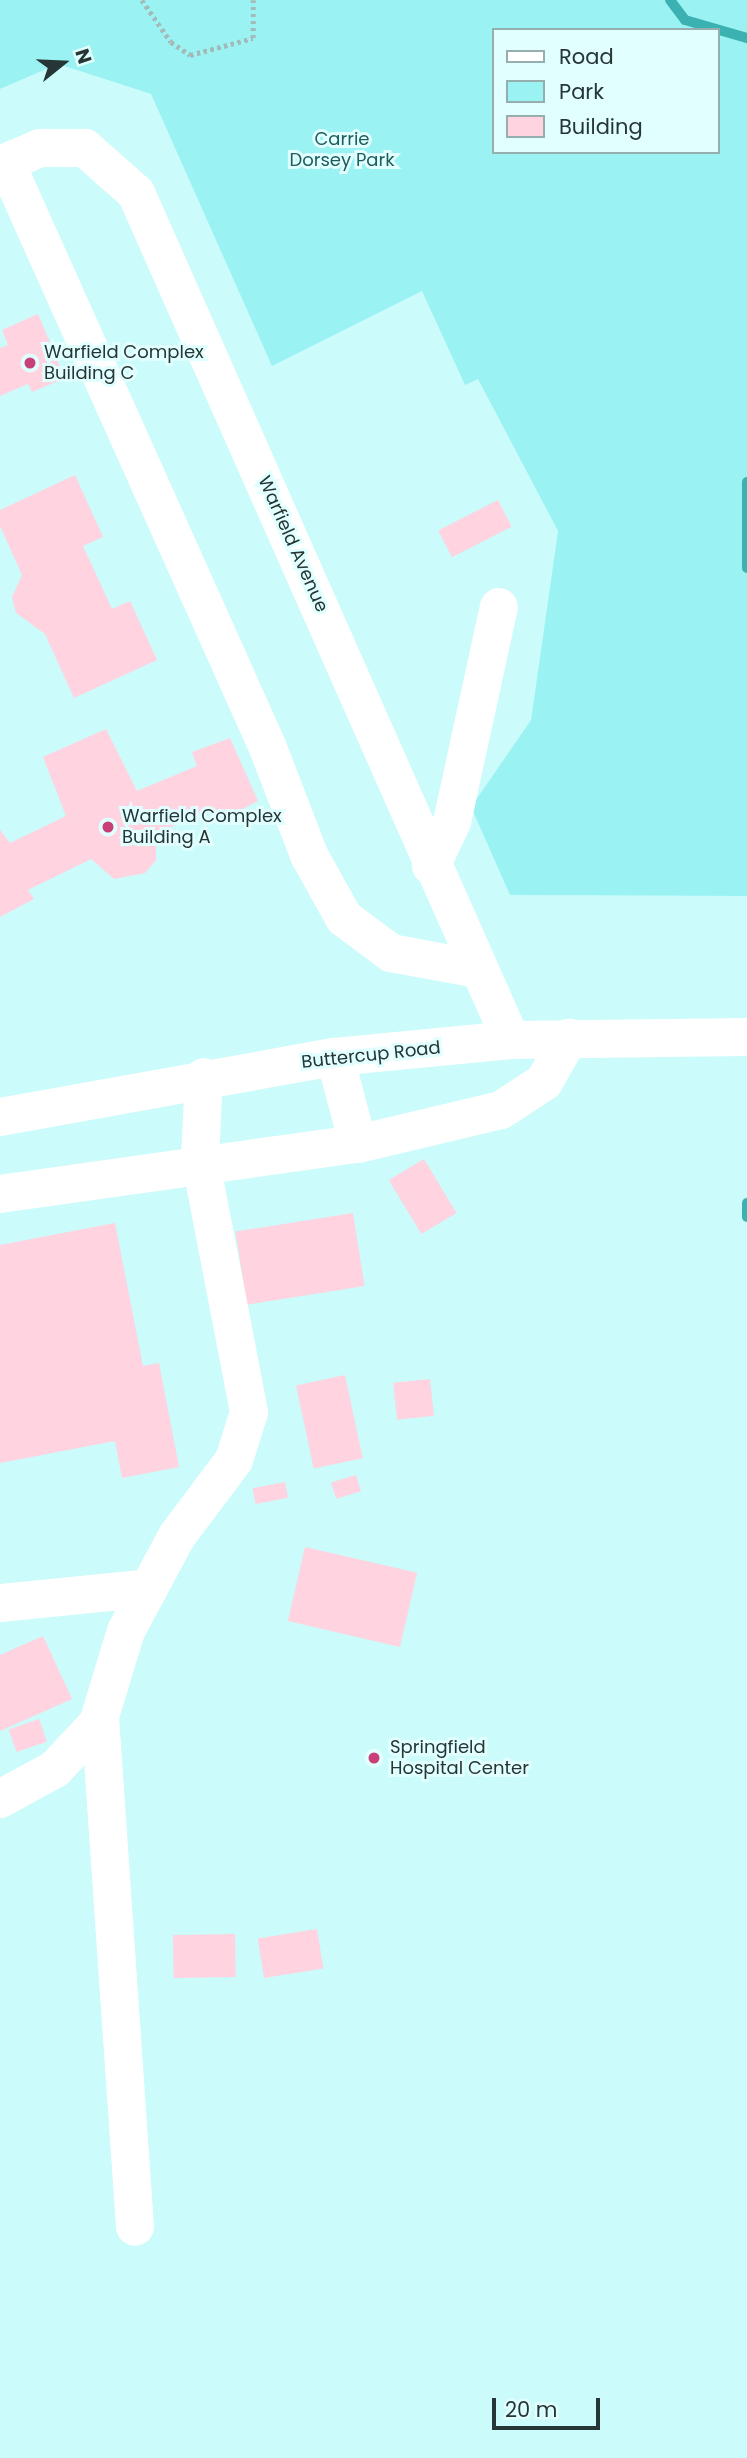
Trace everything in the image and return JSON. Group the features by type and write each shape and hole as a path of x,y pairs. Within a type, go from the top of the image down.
{"street":[{"name":"Warfield Avenue","path":"3,164 40,148 85,148 136,193 431,866 511,1040"},
{"path":"3,164 268,748 309,855 344,918 391,953 477,968"},
{"path":"431,866 452,822 499,607"},
{"name":"Buttercup Road","path":"0,1117 204,1077 335,1057 511,1040 747,1037"},
{"path":"0,1194 358,1144 501,1110 544,1082 569,1038"},
{"path":"335,1057 358,1144"},
{"path":"135,2227 100,1717 126,1631 177,1536 234,1460 248,1412 201,1165 204,1077"},
{"path":"0,1604 149,1588"},
{"path":"0,1800 55,1769 100,1717"}],"path":[{"path":"142,0 171,42 190,55 253,38 253,0"}],"shaded area":[{"name":"Springfield Hospital Center","path":"58,64 151,94 272,365 422,290 465,384 478,378 558,531 531,720 471,807 510,895 747,896 747,2458 0,2458 0,89"}],"green space":[{"name":"Carrie Dorsey Park","path":"0,0 747,0 747,896 510,895 471,807 531,720 558,531 478,379 465,385 422,291 272,366 151,94 58,64 0,89"}],"building":[{"name":"Warfield Complex Building C","path":"38,314 65,378 32,392 28,384 0,396 0,348 8,345 2,330"},
{"path":"75,475 103,537 83,546 112,609 130,601 157,660 74,698 45,634 16,613 12,597 22,575 0,526 0,510"},
{"path":"498,500 512,527 452,557 438,530"},
{"name":"Warfield Complex Building A","path":"106,729 137,791 197,766 192,752 230,738 258,801 218,822 211,808 156,834 156,860 145,873 114,879 91,859 28,890 34,899 0,917 0,830 10,843 66,816 43,757"},
{"path":"424,1159 456,1213 421,1234 389,1180"},
{"path":"353,1213 365,1286 247,1305 235,1232"},
{"path":"115,1223 143,1366 159,1363 179,1467 122,1478 115,1441 0,1463 0,1245"},
{"path":"345,1375 363,1458 314,1469 296,1385"},
{"path":"430,1379 434,1416 397,1420 393,1383"},
{"path":"356,1475 361,1491 336,1499 331,1483"},
{"path":"285,1482 288,1498 256,1504 253,1488"},
{"path":"305,1547 417,1573 400,1647 288,1621"},
{"path":"43,1636 72,1699 0,1731 0,1655"},
{"path":"39,1719 47,1742 17,1752 9,1729"},
{"path":"317,1929 323,1969 264,1978 258,1938"},
{"path":"235,1934 236,1977 174,1978 173,1935"}],"waterway":[{"path":"670,0 685,20 713,28"},
{"path":"719,30 747,38"},
{"path":"747,482 747,568"},
{"path":"747,1203 747,1217"}],"place":[{"name":"Warfield Complex Building C","path":"30,363"},
{"name":"Warfield Complex Building A","path":"108,827"},
{"name":"Springfield Hospital Center","path":"374,1758"}]}
